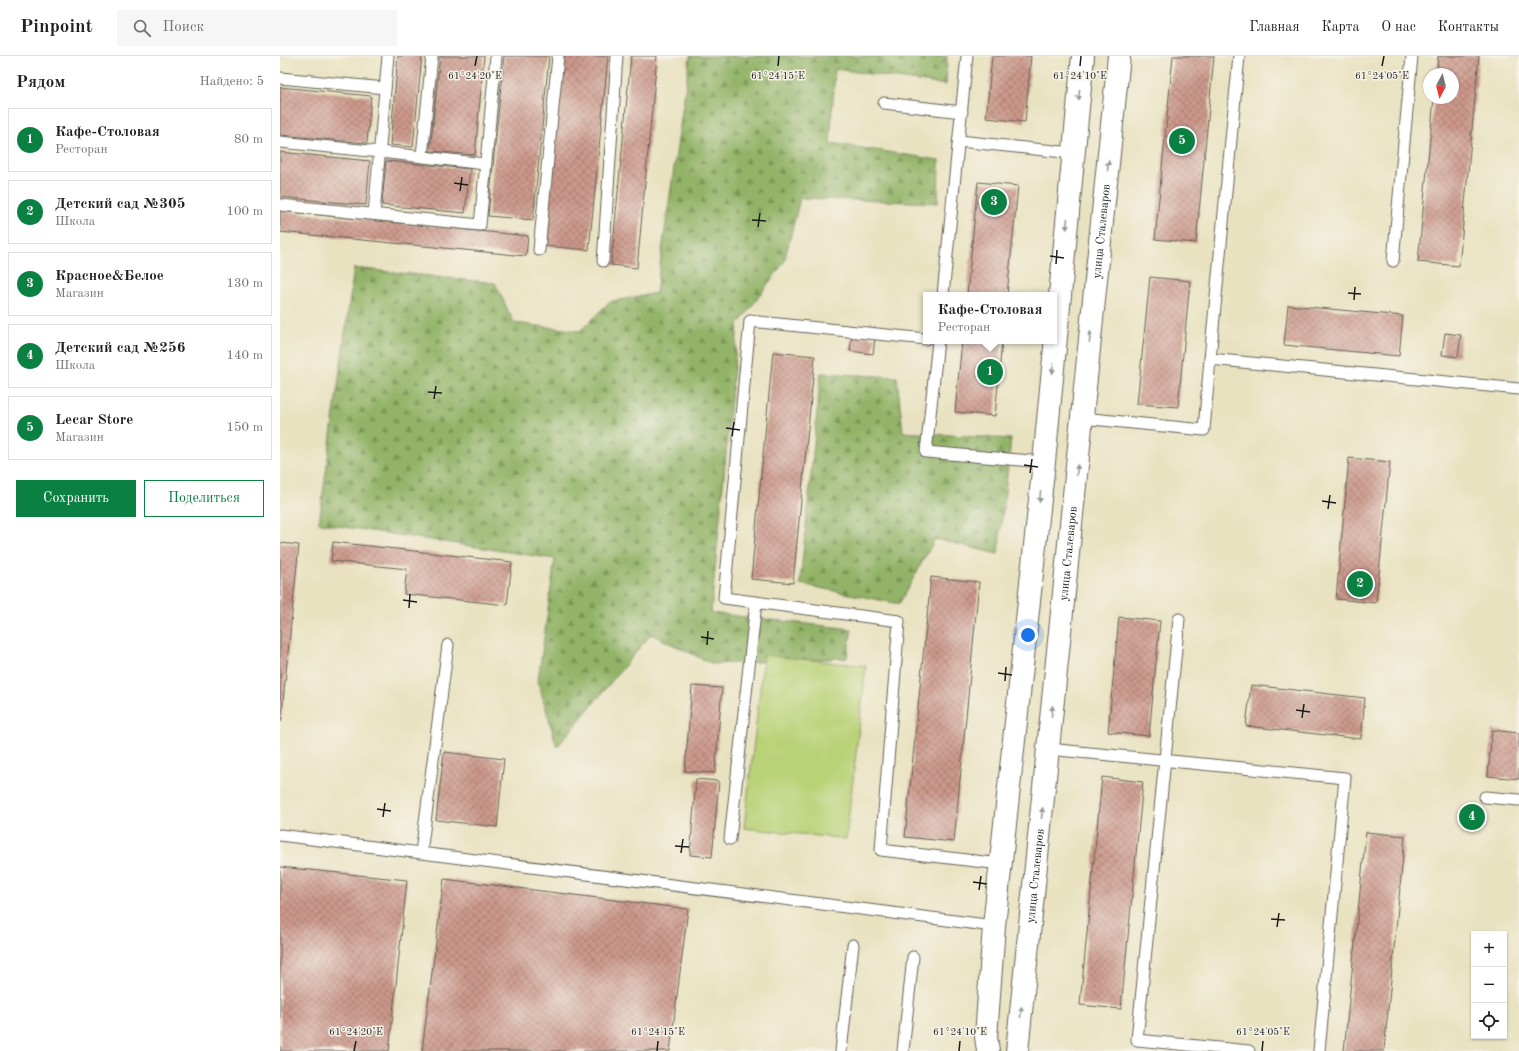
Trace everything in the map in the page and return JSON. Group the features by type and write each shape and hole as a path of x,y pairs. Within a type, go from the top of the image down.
{"street":[{"path":"1057,323 1083,56"},
{"name":"улица Сталеваров","path":"1017,1051 1119,56"},
{"path":"988,1051 986,1037 994,926 1044,462 1055,344"}],"lane":[{"path":"374,214 388,56"},
{"path":"422,156 432,56"},
{"path":"280,205 480,225 496,56"},
{"path":"539,250 558,56"},
{"path":"603,260 617,56"},
{"path":"943,292 967,56"},
{"path":"1082,418 1204,430 1239,56"},
{"path":"1393,261 1412,56"},
{"path":"280,78 385,88"},
{"path":"884,103 962,112"},
{"path":"959,141 1073,153"},
{"path":"280,142 422,156 485,164"},
{"path":"923,339 750,321 724,598 899,621 881,850 1000,864"},
{"path":"938,344 926,452 1044,462"},
{"path":"1210,359 1519,389"},
{"path":"730,839 756,603"},
{"path":"1179,619 1138,1040 1249,1051"},
{"path":"421,853 448,645"},
{"path":"1048,750 1345,778 1319,1051"},
{"path":"1485,797 1519,800"},
{"path":"280,835 994,926"},
{"path":"841,1051 853,945"},
{"path":"903,1051 913,958"}],"green space":[{"path":"690,56 947,56 946,85 835,69 830,143 939,160 938,203 800,198 784,262 738,325 711,613 852,629 847,658 713,664 651,634 557,747 538,681 555,559 319,523 354,268 495,283 514,323 580,331 609,302 656,293"},
{"path":"821,373 897,377 903,432 1011,439 998,554 935,539 899,604 800,584"},
{"path":"764,655 866,666 846,839 744,828"}],"building":[{"path":"398,56 422,56 413,147 390,145"},
{"path":"440,56 484,56 475,155 430,151"},
{"path":"504,56 549,56 533,220 488,216"},
{"path":"563,56 608,56 589,250 545,246"},
{"path":"631,56 657,56 637,268 611,265"},
{"path":"992,56 1031,56 1025,122 986,118"},
{"path":"1173,56 1214,56 1196,243 1155,239"},
{"path":"1438,56 1479,56 1459,266 1418,262 1433,104 1459,104 1459,68 1437,68"},
{"path":"280,87 371,96 367,143 280,135"},
{"path":"280,152 370,161 366,205 280,197"},
{"path":"386,161 470,169 465,213 382,205"},
{"path":"978,182 1018,186 1007,292 967,292"},
{"path":"280,211 528,236 526,256 280,232"},
{"path":"1150,277 1190,281 1178,407 1137,404"},
{"path":"1288,305 1403,316 1399,356 1284,345"},
{"path":"1445,333 1461,335 1458,357 1442,355"},
{"path":"852,335 875,338 873,354 850,351"},
{"path":"962,344 1002,344 995,416 955,412"},
{"path":"773,352 815,356 793,583 751,579"},
{"path":"1349,458 1390,462 1376,603 1336,599"},
{"path":"333,542 512,562 507,605 404,594 407,569 331,561"},
{"path":"280,543 299,545 281,721 280,721"},
{"path":"931,577 979,582 954,842 905,837"},
{"path":"1119,617 1160,621 1149,736 1108,732"},
{"path":"1251,685 1365,698 1361,739 1246,726"},
{"path":"692,686 722,688 715,773 685,771"},
{"path":"1492,730 1519,733 1519,779 1488,776"},
{"path":"444,752 504,759 497,827 436,820"},
{"path":"1102,777 1143,782 1121,1009 1080,1005"},
{"path":"696,779 719,781 712,857 690,855"},
{"path":"1366,832 1405,836 1384,1051 1344,1051"},
{"path":"280,867 407,880 389,1051 280,1051"},
{"path":"444,879 688,909 670,1051 422,1051"}],"place":[{"name":"Lecar Store","path":"1182,141"},
{"name":"Красное&Белое","path":"994,202"},
{"name":"Кафе-Столовая","path":"990,372"},
{"name":"Детский сад №305","path":"1360,584"},
{"name":"Детский сад №256","path":"1472,817"}]}
